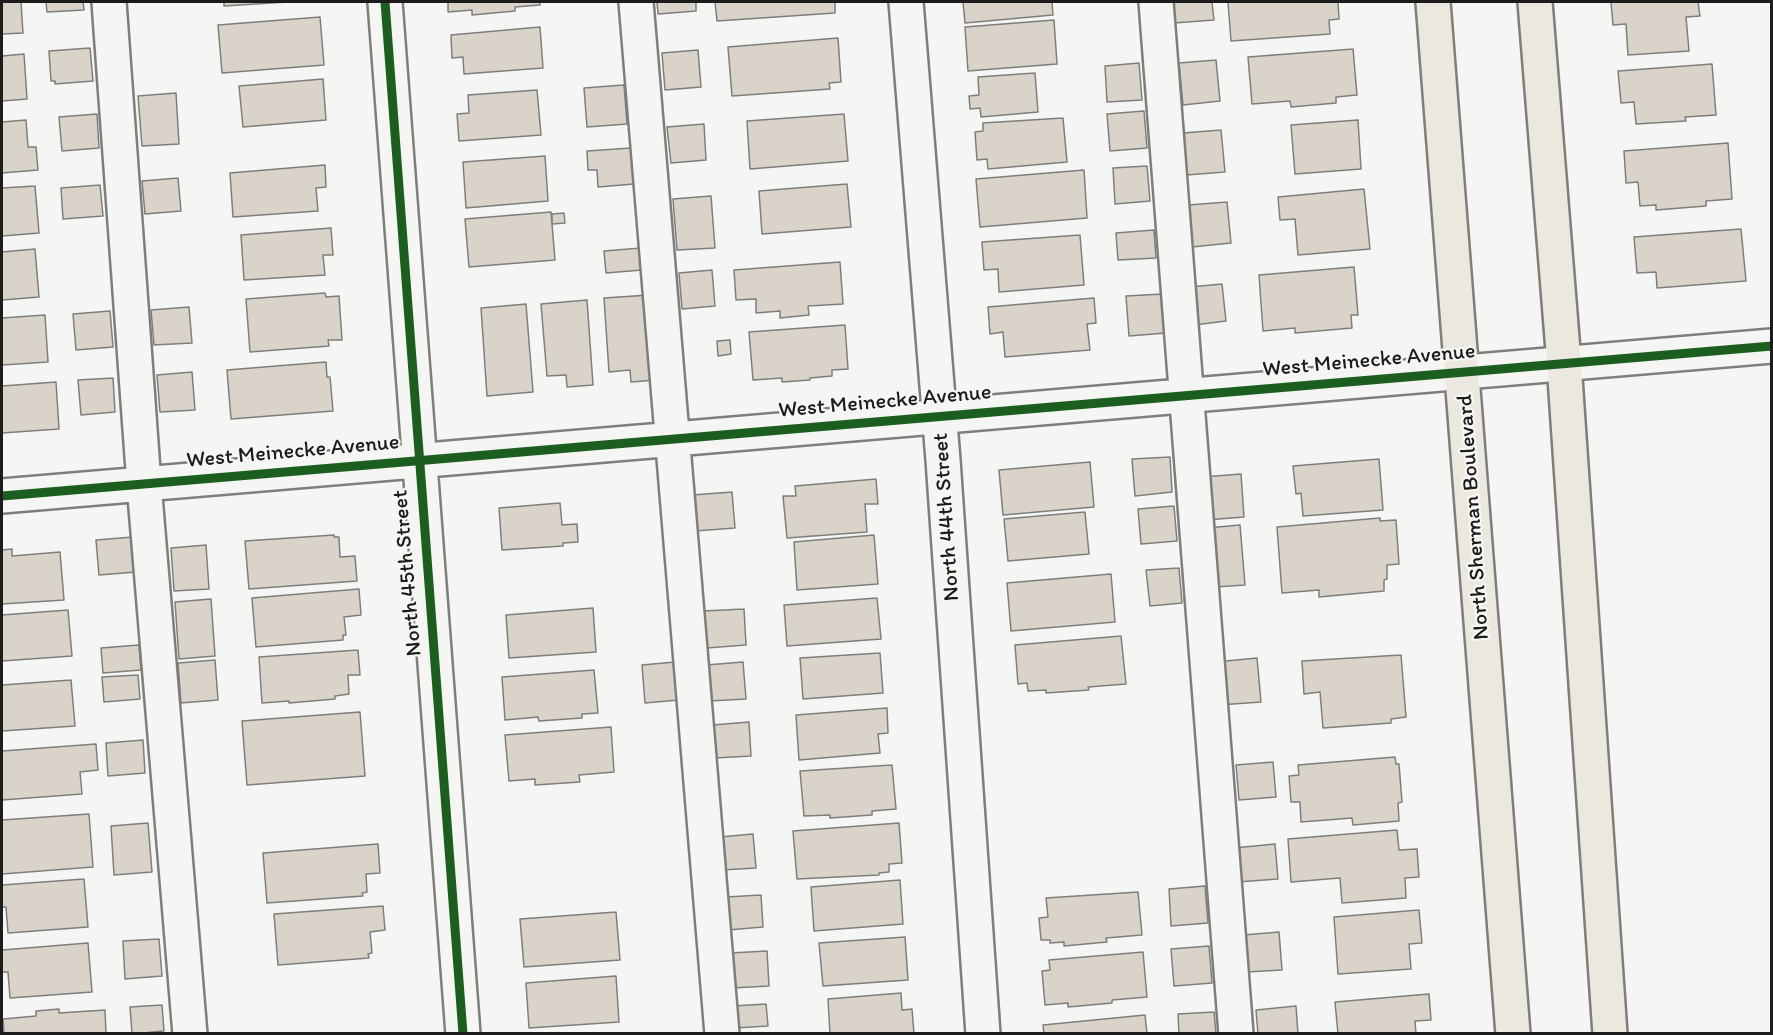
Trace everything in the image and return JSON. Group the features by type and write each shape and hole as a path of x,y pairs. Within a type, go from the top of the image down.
{"main road":[{"name":"North Sherman Boulevard","path":"1433,2 1513,1034"},
{"path":"1535,2 1564,363 1610,1034"}],"street":[{"path":"109,2 144,484 190,1034"},
{"name":"North 45th Street","path":"385,2 463,1034"},
{"path":"636,2 722,1034"},
{"name":"North 44th Street","path":"906,2 940,417 983,1034"},
{"path":"1156,2 1236,1034"},
{"name":"West Meinecke Avenue","path":"2,496 1772,346"}],"building":[{"path":"2,2 21,2 23,33 2,34"},
{"path":"46,2 83,2 84,10 47,12"},
{"path":"224,2 288,2 224,6"},
{"path":"448,2 540,2 540,5 515,7 515,11 472,15 472,10 448,12"},
{"path":"657,2 696,2 696,11 658,14"},
{"path":"715,2 835,2 835,13 717,21"},
{"path":"963,2 1052,2 1053,15 965,23"},
{"path":"1173,2 1212,2 1214,20 1174,23"},
{"path":"1228,2 1338,2 1339,19 1329,20 1330,34 1231,41"},
{"path":"1611,2 1698,2 1700,16 1686,17 1689,51 1628,55 1626,24 1613,25"},
{"path":"320,17 324,65 222,73 218,25"},
{"path":"1054,20 1057,64 968,71 965,27"},
{"path":"540,27 543,68 464,74 463,57 452,58 451,35"},
{"path":"838,38 841,82 829,83 830,89 732,96 728,47"},
{"path":"90,48 93,81 55,84 55,81 51,81 49,51"},
{"path":"1353,49 1357,95 1336,97 1336,103 1291,107 1290,101 1252,104 1248,57"},
{"path":"698,50 701,87 665,90 662,53"},
{"path":"24,54 27,99 2,101 2,56"},
{"path":"1216,60 1220,101 1183,105 1179,63"},
{"path":"1139,63 1142,100 1107,102 1105,66"},
{"path":"1712,64 1716,115 1685,117 1686,121 1636,124 1634,102 1621,103 1618,71"},
{"path":"1035,73 1038,112 981,117 980,108 970,109 969,96 979,95 978,77"},
{"path":"323,79 326,120 243,127 239,86"},
{"path":"624,85 627,124 587,127 584,88"},
{"path":"537,90 541,135 459,141 457,114 469,113 468,95"},
{"path":"176,93 179,144 142,146 138,96"},
{"path":"1144,111 1147,148 1110,151 1107,114"},
{"path":"97,114 99,148 62,151 59,117"},
{"path":"844,114 848,161 750,169 747,121"},
{"path":"1063,118 1067,162 988,169 987,159 977,160 975,132 983,131 983,123"},
{"path":"26,120 28,147 36,147 38,170 2,173 2,122"},
{"path":"1358,120 1361,169 1295,174 1291,125"},
{"path":"704,124 706,160 671,163 667,127"},
{"path":"1221,130 1225,172 1186,175 1183,133"},
{"path":"1728,143 1732,199 1706,201 1706,206 1656,210 1656,205 1640,206 1638,182 1626,183 1624,151"},
{"path":"631,148 634,184 598,187 597,170 588,170 587,151"},
{"path":"545,156 548,201 466,208 463,162"},
{"path":"325,165 326,187 316,188 318,211 233,217 230,173"},
{"path":"1147,166 1150,201 1115,204 1113,168"},
{"path":"1084,170 1087,218 980,227 976,179"},
{"path":"178,178 181,211 145,214 142,181"},
{"path":"847,184 851,227 762,234 759,191"},
{"path":"100,185 103,216 63,219 61,188"},
{"path":"35,186 39,233 2,236 2,188"},
{"path":"1364,189 1370,249 1298,255 1295,219 1280,220 1278,197"},
{"path":"711,196 715,248 677,250 673,199"},
{"path":"1227,202 1231,243 1192,247 1188,205"},
{"path":"551,212 555,260 469,267 465,219"},
{"path":"564,213 565,223 552,224 552,214"},
{"path":"331,228 333,255 323,255 325,275 244,280 241,235"},
{"path":"1741,229 1746,281 1657,288 1656,272 1637,273 1634,237"},
{"path":"1154,230 1156,258 1118,260 1116,233"},
{"path":"1080,235 1084,285 999,292 998,269 984,270 982,242"},
{"path":"641,248 642,270 606,273 604,251"},
{"path":"35,249 39,297 2,300 2,252"},
{"path":"840,262 843,304 808,306 809,315 780,318 780,311 756,313 756,299 736,300 734,270"},
{"path":"1354,267 1358,315 1351,315 1352,328 1295,333 1295,328 1263,331 1259,275"},
{"path":"712,270 715,306 682,309 679,273"},
{"path":"1222,284 1226,321 1194,325 1190,287"},
{"path":"325,293 326,297 339,296 342,340 328,340 329,346 250,352 246,299"},
{"path":"1163,294 1166,333 1129,336 1126,296"},
{"path":"649,295 656,380 631,382 630,370 609,372 604,298"},
{"path":"1094,298 1096,323 1087,324 1090,350 1005,357 1003,332 990,334 988,307"},
{"path":"587,300 593,385 567,387 566,375 547,376 541,304"},
{"path":"526,304 533,392 487,396 481,308"},
{"path":"189,307 192,343 154,345 151,310"},
{"path":"110,311 113,347 76,350 73,314"},
{"path":"45,315 48,362 2,365 2,318"},
{"path":"845,325 848,369 832,370 832,376 810,378 810,380 782,382 782,378 753,380 749,332"},
{"path":"730,340 731,354 718,356 717,341"},
{"path":"326,362 327,377 330,377 333,411 231,419 227,370"},
{"path":"192,372 195,410 160,412 157,375"},
{"path":"113,378 115,412 81,415 78,380"},
{"path":"56,382 59,429 2,433 2,386"},
{"path":"1170,457 1172,492 1135,496 1132,459"},
{"path":"1379,459 1383,510 1303,516 1301,493 1296,494 1293,466"},
{"path":"1090,462 1094,507 1003,515 999,470"},
{"path":"1241,474 1244,517 1206,520 1203,477"},
{"path":"876,479 878,504 865,504 867,532 787,538 783,496 796,496 795,486"},
{"path":"732,492 735,528 695,531 692,495"},
{"path":"560,503 562,525 577,524 578,542 563,543 563,546 502,550 499,508"},
{"path":"1174,506 1177,541 1141,544 1138,509"},
{"path":"1085,512 1089,554 1008,561 1004,519"},
{"path":"1380,518 1380,521 1396,520 1399,564 1387,565 1384,591 1319,597 1319,590 1282,593 1277,527"},
{"path":"1240,525 1245,585 1215,587 1207,528"},
{"path":"334,535 334,537 339,537 340,557 355,556 357,581 249,589 245,541"},
{"path":"874,535 878,584 797,590 794,542"},
{"path":"133,537 136,572 99,575 96,540"},
{"path":"206,545 209,589 174,591 171,548"},
{"path":"12,549 12,556 60,552 64,600 2,604 2,550"},
{"path":"1179,568 1182,603 1150,606 1146,570"},
{"path":"1111,574 1115,622 1011,631 1007,583"},
{"path":"359,589 361,615 344,617 346,635 343,635 343,640 256,647 252,598"},
{"path":"877,598 881,639 787,646 784,605"},
{"path":"211,599 215,656 179,659 175,602"},
{"path":"593,608 596,652 509,658 506,615"},
{"path":"744,609 746,645 707,648 704,611"},
{"path":"68,610 72,656 2,661 2,615"},
{"path":"1121,636 1126,684 1088,687 1089,690 1046,693 1046,690 1028,691 1027,683 1018,684 1015,645"},
{"path":"139,645 141,670 103,673 101,648"},
{"path":"358,650 360,675 348,675 349,694 335,696 335,699 262,703 259,657"},
{"path":"880,653 883,693 803,699 800,658"},
{"path":"1401,655 1406,717 1391,719 1391,723 1323,728 1320,692 1304,694 1302,661"},
{"path":"1257,658 1261,702 1219,705 1216,662"},
{"path":"215,660 218,700 181,703 178,663"},
{"path":"675,662 678,700 645,703 642,665"},
{"path":"743,662 746,699 709,701 706,665"},
{"path":"594,670 598,713 582,714 582,718 539,721 538,717 505,720 502,677"},
{"path":"138,675 140,699 104,702 102,677"},
{"path":"71,680 75,726 2,731 2,685"},
{"path":"887,708 888,733 878,734 880,753 799,760 796,715"},
{"path":"360,712 365,776 247,785 242,721"},
{"path":"749,722 751,756 715,758 713,725"},
{"path":"611,727 614,772 579,775 580,782 535,785 535,779 509,781 505,735"},
{"path":"143,740 145,773 108,776 106,743"},
{"path":"96,744 98,770 80,772 82,794 2,800 2,751"},
{"path":"1395,757 1396,764 1399,764 1402,802 1398,803 1399,821 1353,825 1352,818 1301,822 1300,802 1291,802 1289,776 1299,775 1298,765"},
{"path":"1273,762 1276,797 1239,800 1236,765"},
{"path":"892,765 896,809 872,811 872,815 830,818 830,815 804,816 800,771"},
{"path":"89,814 93,867 2,874 2,820"},
{"path":"148,823 152,872 114,875 111,826"},
{"path":"899,823 902,863 889,864 889,872 879,873 879,875 797,879 793,831"},
{"path":"1397,830 1399,850 1417,849 1419,877 1405,878 1406,898 1342,903 1340,878 1291,882 1288,839"},
{"path":"753,834 756,868 722,870 720,837"},
{"path":"378,844 380,873 366,874 367,892 362,893 363,896 267,903 263,853"},
{"path":"1275,844 1278,879 1237,882 1234,848"},
{"path":"84,879 88,927 8,933 6,907 2,907 2,885"},
{"path":"900,880 903,924 814,931 811,887"},
{"path":"1205,886 1208,923 1171,926 1169,889"},
{"path":"1138,892 1142,935 1106,938 1107,942 1064,946 1064,942 1050,943 1050,940 1041,940 1039,918 1048,917 1046,898"},
{"path":"761,895 763,927 728,930 726,897"},
{"path":"383,906 385,930 370,932 372,953 368,954 369,958 278,965 274,914"},
{"path":"1419,910 1422,943 1409,944 1411,969 1338,974 1334,917"},
{"path":"616,912 620,960 524,967 520,919"},
{"path":"1279,932 1282,970 1246,972 1243,935"},
{"path":"905,937 908,980 823,986 819,943"},
{"path":"159,939 162,976 125,979 123,941"},
{"path":"88,943 92,992 10,998 8,972 2,972 2,950"},
{"path":"1209,946 1212,983 1174,986 1171,949"},
{"path":"767,951 769,986 732,988 730,953"},
{"path":"1143,952 1147,997 1068,1007 1068,1003 1045,1005 1042,971 1050,970 1049,960"},
{"path":"616,976 619,1022 529,1028 526,983"},
{"path":"901,993 902,1010 912,1009 914,1034 830,1034 828,999"},
{"path":"1429,994 1431,1020 1415,1021 1416,1034 1338,1034 1335,1002"},
{"path":"766,1004 768,1026 735,1028 733,1006"},
{"path":"162,1005 164,1031 132,1034 130,1007"},
{"path":"1296,1006 1298,1034 1258,1034 1256,1010"},
{"path":"59,1009 59,1013 105,1010 106,1034 4,1034 3,1019 36,1016 36,1011"},
{"path":"1214,1012 1216,1034 1179,1034 1178,1014"},
{"path":"1145,1015 1147,1034 1044,1034 1043,1025"}],"cycle path":[{"path":"385,2 463,1034"},
{"path":"2,496 1772,346"}]}
